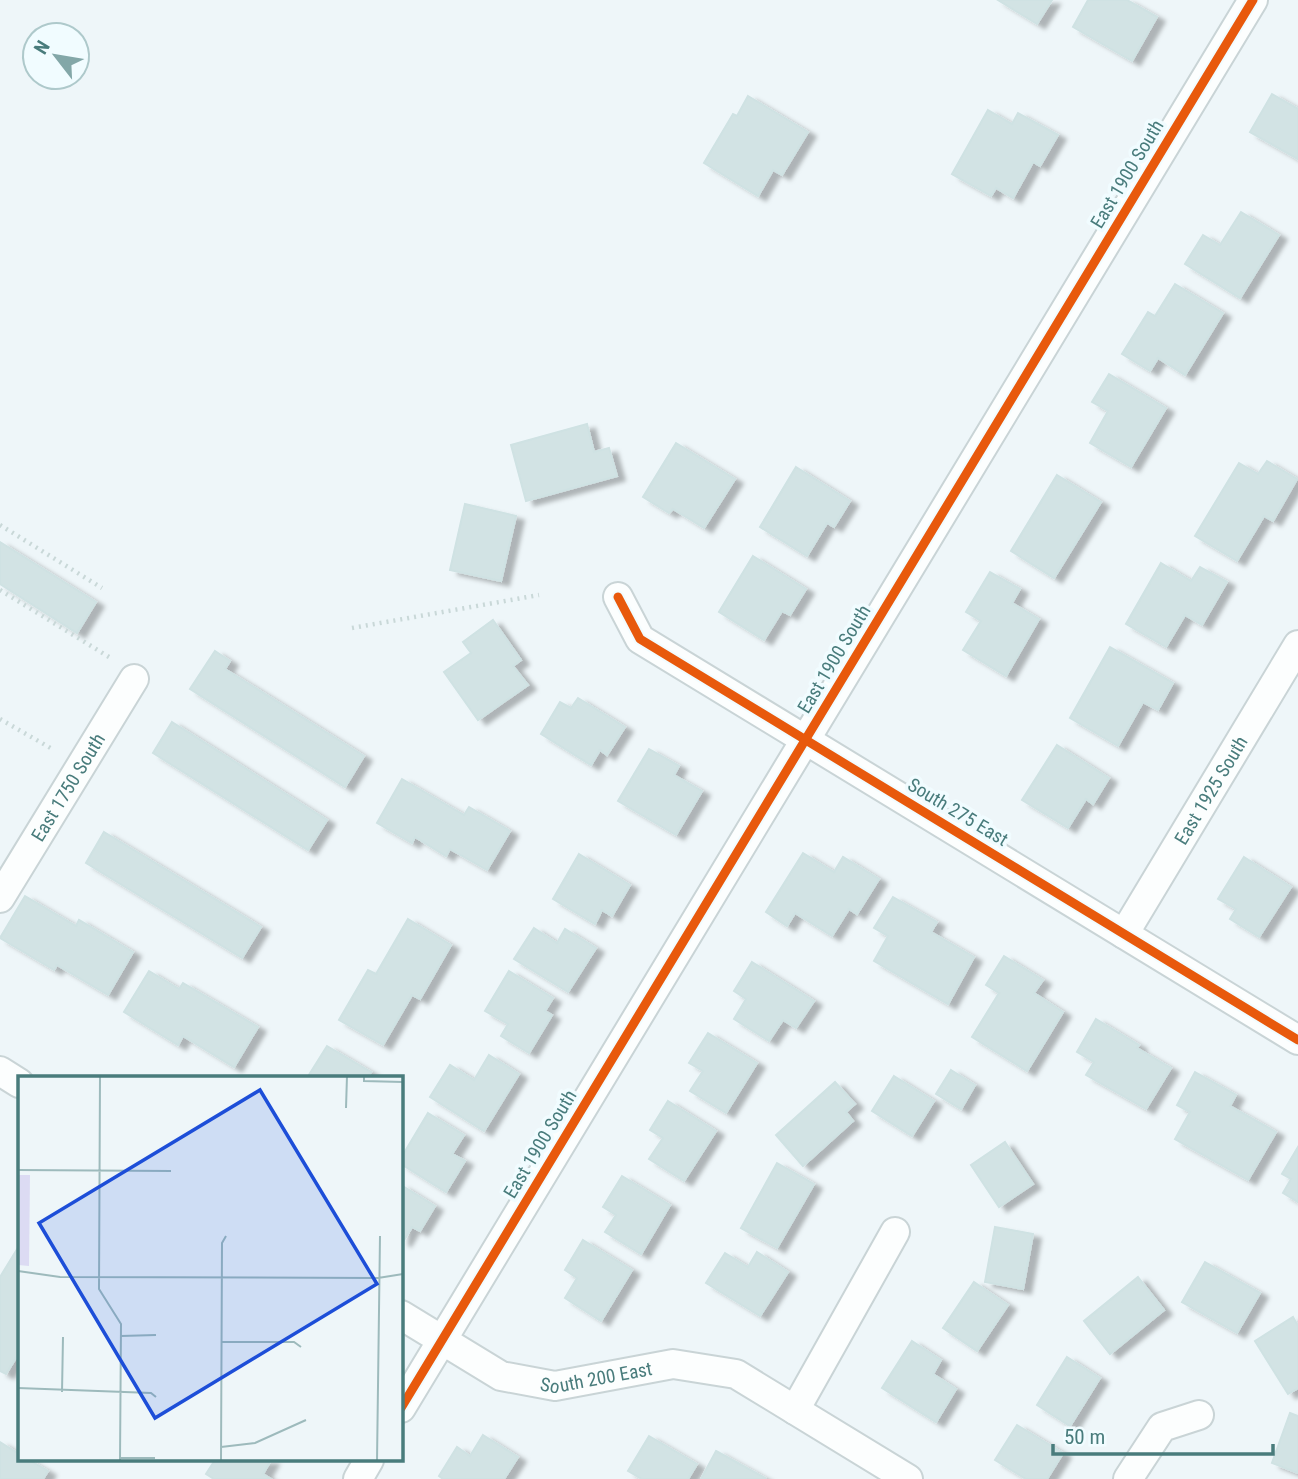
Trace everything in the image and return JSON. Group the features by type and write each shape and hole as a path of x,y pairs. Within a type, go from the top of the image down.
{"street":[{"name":"East 1900 South","path":"402,1406 1253,0"},
{"name":"South 275 East","path":"618,597 640,639 1298,1040"},
{"name":"East 1925 South","path":"1124,934 1298,645"},
{"name":"East 1750 South","path":"0,898 134,679"},
{"path":"0,1071 18,1082"},
{"path":"795,1410 895,1232"},
{"name":"South 200 East","path":"402,1316 501,1376 555,1386 673,1364 736,1374 908,1479"},
{"path":"1128,1479 1163,1427 1199,1415"},
{"path":"358,1479 368,1462"}],"path":[{"path":"0,525 102,587"},
{"path":"0,590 109,657"},
{"path":"352,628 540,595"},
{"path":"0,719 54,750"}],"building":[{"path":"998,0 1052,0 1037,24"},
{"path":"1088,0 1127,0 1157,17 1132,61 1073,27"},
{"path":"1272,94 1298,109 1298,159 1250,132"},
{"path":"748,96 808,132 782,175 773,170 758,196 704,163 733,114 737,116"},
{"path":"988,110 1012,124 1018,113 1058,135 1040,166 1033,162 1013,198 996,188 991,196 952,174"},
{"path":"1241,212 1279,235 1240,298 1185,264 1203,235 1220,245"},
{"path":"1175,284 1223,313 1185,375 1158,358 1150,371 1122,354 1148,312 1155,316"},
{"path":"1109,374 1166,408 1131,467 1090,443 1108,411 1092,402"},
{"path":"587,424 594,452 609,448 617,476 526,501 511,445"},
{"path":"676,443 735,479 704,528 673,509 669,513 643,497"},
{"path":"1267,461 1297,479 1273,521 1264,516 1237,561 1195,536 1239,463 1258,474"},
{"path":"796,467 850,501 834,527 827,523 807,556 760,527"},
{"path":"1057,475 1101,502 1054,578 1011,551"},
{"path":"465,504 516,516 501,581 450,570"},
{"path":"0,542 96,602 77,633 0,584"},
{"path":"753,556 806,589 790,615 782,611 764,640 719,612"},
{"path":"1161,563 1191,581 1200,567 1227,582 1202,625 1185,615 1166,647 1126,624"},
{"path":"990,572 1020,589 1012,603 1039,619 1006,676 963,650 981,621 966,612"},
{"path":"493,620 521,660 513,666 528,685 478,720 444,672 471,653 463,642"},
{"path":"1110,647 1173,683 1158,710 1143,702 1118,746 1070,718"},
{"path":"215,651 230,661 225,669 364,756 345,787 190,689"},
{"path":"578,698 625,727 607,755 600,750 591,765 541,734 560,702 571,708"},
{"path":"172,722 327,820 308,850 153,753"},
{"path":"1057,745 1109,778 1093,804 1086,799 1068,828 1022,800"},
{"path":"649,749 679,766 674,775 702,791 676,835 618,801"},
{"path":"402,779 464,815 469,807 510,831 487,870 450,849 446,856 415,837 412,843 377,823"},
{"path":"104,832 261,927 242,958 86,863"},
{"path":"803,853 834,872 843,857 879,879 857,914 849,909 832,936 795,913 787,926 766,912"},
{"path":"579,854 630,885 612,916 602,910 595,924 553,899"},
{"path":"1244,857 1291,887 1259,937 1230,919 1236,909 1218,899"},
{"path":"25,896 76,926 79,920 133,952 108,995 57,965 54,970 0,938"},
{"path":"893,897 937,922 931,932 974,957 948,1004 874,961 888,936 874,928"},
{"path":"408,919 451,945 420,999 412,995 383,1045 339,1020 368,970 376,974"},
{"path":"534,928 557,943 565,929 596,948 568,992 514,959"},
{"path":"1004,956 1043,980 1034,993 1063,1012 1027,1071 972,1037 999,993 986,985"},
{"path":"752,962 814,1001 796,1028 783,1020 769,1041 734,1019 746,999 734,991"},
{"path":"149,971 179,989 183,983 258,1027 234,1067 183,1036 178,1045 124,1012"},
{"path":"509,971 553,998 545,1011 552,1015 529,1053 501,1036 508,1024 485,1011"},
{"path":"1096,1019 1171,1068 1146,1109 1086,1075 1094,1062 1077,1052"},
{"path":"708,1033 757,1063 726,1113 690,1091 703,1071 689,1063"},
{"path":"327,1046 371,1072 368,1076 308,1076"},
{"path":"489,1055 519,1074 484,1131 430,1097 450,1065 474,1080"},
{"path":"951,1070 975,1085 961,1109 936,1094"},
{"path":"1195,1072 1236,1095 1230,1106 1276,1132 1248,1180 1175,1139 1190,1112 1177,1105"},
{"path":"894,1076 934,1101 912,1136 872,1111"},
{"path":"835,1082 855,1104 846,1112 853,1121 803,1166 776,1135"},
{"path":"668,1101 716,1131 684,1181 649,1159 663,1138 650,1130"},
{"path":"428,1113 464,1135 452,1154 465,1161 446,1192 402,1165 402,1156"},
{"path":"1005,1142 1033,1184 999,1207 971,1165"},
{"path":"1298,1147 1298,1202 1283,1193 1291,1179 1282,1174"},
{"path":"777,1163 814,1184 777,1248 741,1228"},
{"path":"622,1176 670,1205 641,1254 605,1232 616,1215 603,1207"},
{"path":"402,1186 435,1206 420,1231 412,1227 403,1242"},
{"path":"995,1227 1033,1234 1023,1289 985,1282"},
{"path":"583,1240 632,1270 601,1321 565,1298 577,1278 565,1270"},
{"path":"18,1248 18,1355 6,1374 0,1371 0,1277"},
{"path":"757,1252 788,1272 760,1316 706,1283 725,1253 748,1267"},
{"path":"1205,1262 1260,1293 1237,1333 1182,1302"},
{"path":"1138,1277 1164,1310 1110,1354 1084,1321"},
{"path":"974,1282 1008,1305 977,1351 943,1328"},
{"path":"1293,1317 1298,1326 1298,1388 1288,1394 1255,1341"},
{"path":"912,1341 941,1360 933,1374 956,1389 936,1422 882,1388"},
{"path":"1067,1357 1100,1378 1070,1426 1037,1405"},
{"path":"1290,1413 1298,1416 1298,1473 1272,1463"},
{"path":"1017,1425 1063,1453 1047,1479 1026,1479 995,1460"},
{"path":"483,1435 518,1457 504,1479 443,1479 439,1476 457,1447 470,1456"},
{"path":"649,1436 697,1464 688,1479 642,1479 628,1471"},
{"path":"0,1442 18,1453 18,1462 32,1462 48,1471 43,1479 0,1479"},
{"path":"716,1451 765,1478 701,1479"},
{"path":"214,1462 270,1462 263,1474 271,1479 214,1479 206,1474"}],"cycle path":[{"path":"402,1406 1253,0"},
{"path":"618,597 640,639 1298,1040"}]}
